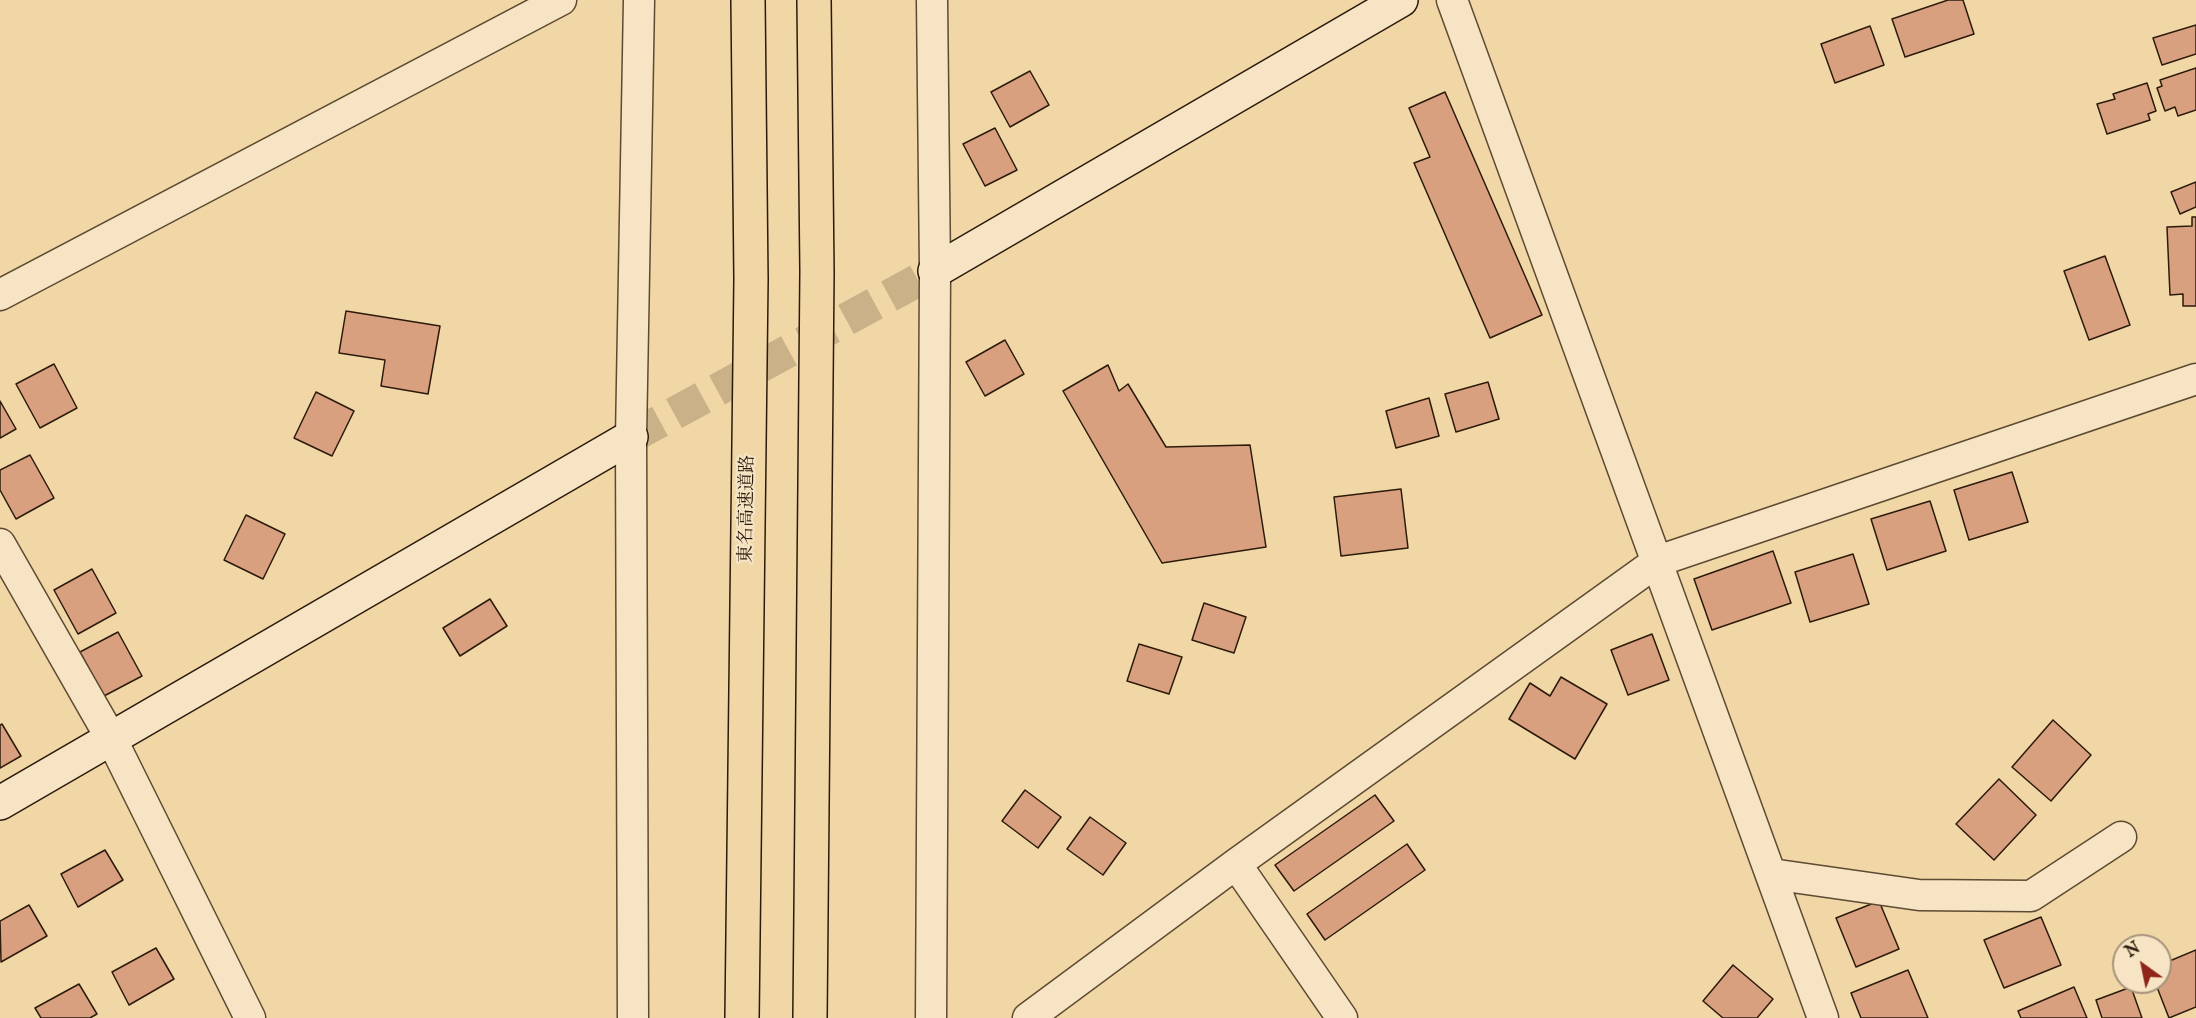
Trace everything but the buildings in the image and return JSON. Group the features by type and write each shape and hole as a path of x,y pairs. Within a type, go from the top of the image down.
{"highway":[{"name":"東名高速道路","path":"742,1018 751,279 748,0"},
{"path":"810,1018 817,272 814,0"}],"street":[{"path":"0,295 561,0"},
{"path":"633,1018 632,437 639,0"},
{"path":"931,1018 935,271 932,0"},
{"path":"935,271 1401,0"},
{"path":"1452,0 1824,1018"},
{"path":"1028,1018 1236,864 1658,561 2196,379"},
{"path":"0,803 632,437"},
{"path":"0,544 112,740 250,1018"},
{"path":"1772,874 1919,895 2031,896 2121,837"},
{"path":"1236,864 1342,1018"}],"tunnel":[{"path":"631,437 935,271"}]}
